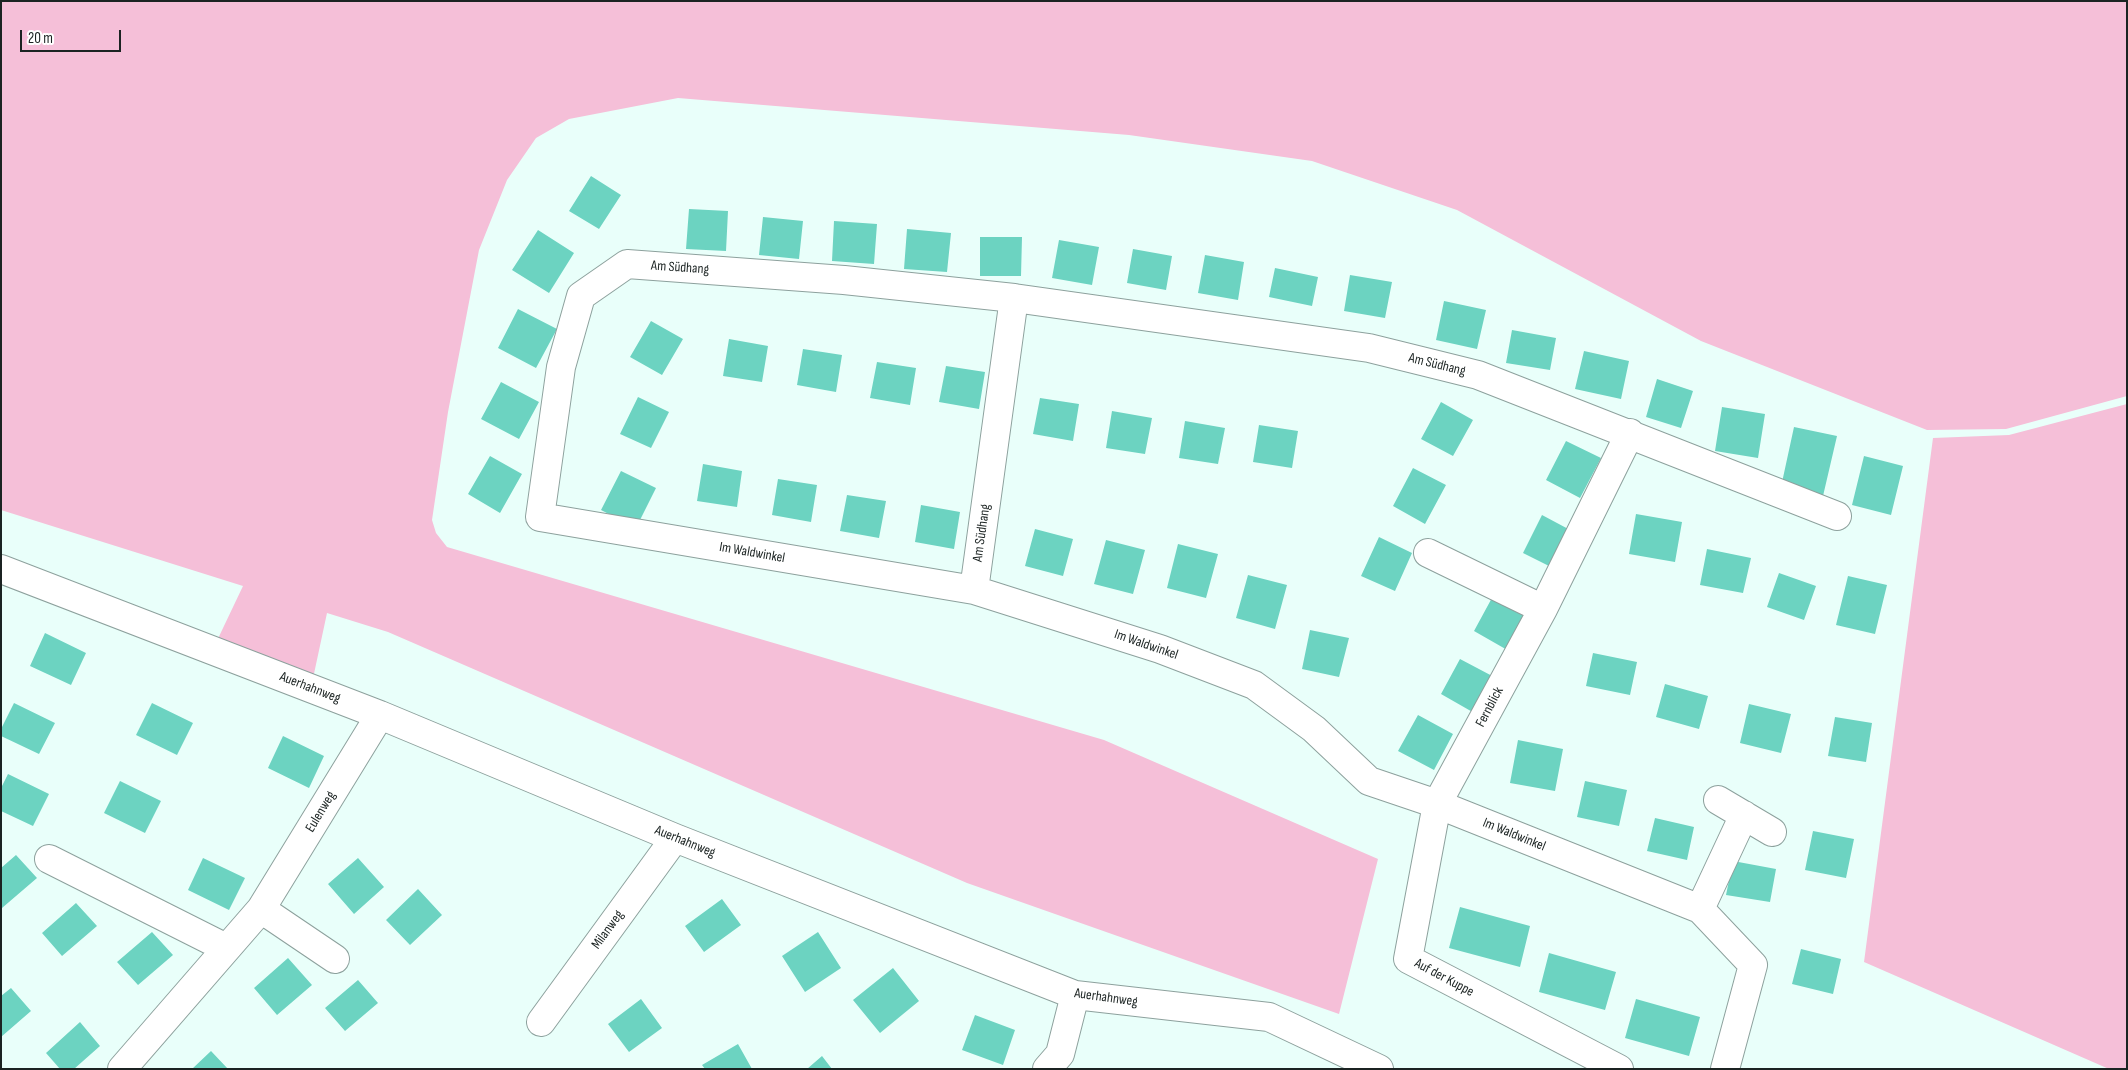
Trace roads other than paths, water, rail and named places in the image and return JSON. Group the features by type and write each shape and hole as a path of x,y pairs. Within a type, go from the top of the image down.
{"street":[{"name":"Am Südhang","path":"540,517 561,366 581,296 627,264 844,280 1014,298 1370,348 1478,375 1630,433 1837,516"},
{"name":"Am Südhang","path":"974,590 1014,298"},
{"name":"Fernblick","path":"1437,804 1543,609 1630,433"},
{"name":"Im Waldwinkel","path":"540,517 974,590 1160,649 1254,686 1314,729 1369,781 1437,804 1700,909 1753,965 1725,1069"},
{"path":"1428,553 1543,609"},
{"name":"Auerhahnweg","path":"1,568 380,715 675,838 1075,995 1269,1018 1379,1069"},
{"name":"Eulenweg","path":"122,1069 261,909 380,715"},
{"path":"1718,800 1772,832"},
{"name":"Auf der Kuppe","path":"1437,804 1408,959 1619,1069"},
{"path":"1700,909 1744,815"},
{"name":"Milanweg","path":"541,1022 675,838"},
{"path":"49,859 226,948"},
{"path":"261,909 335,959"},
{"path":"1047,1069 1060,1054 1075,995"}]}
